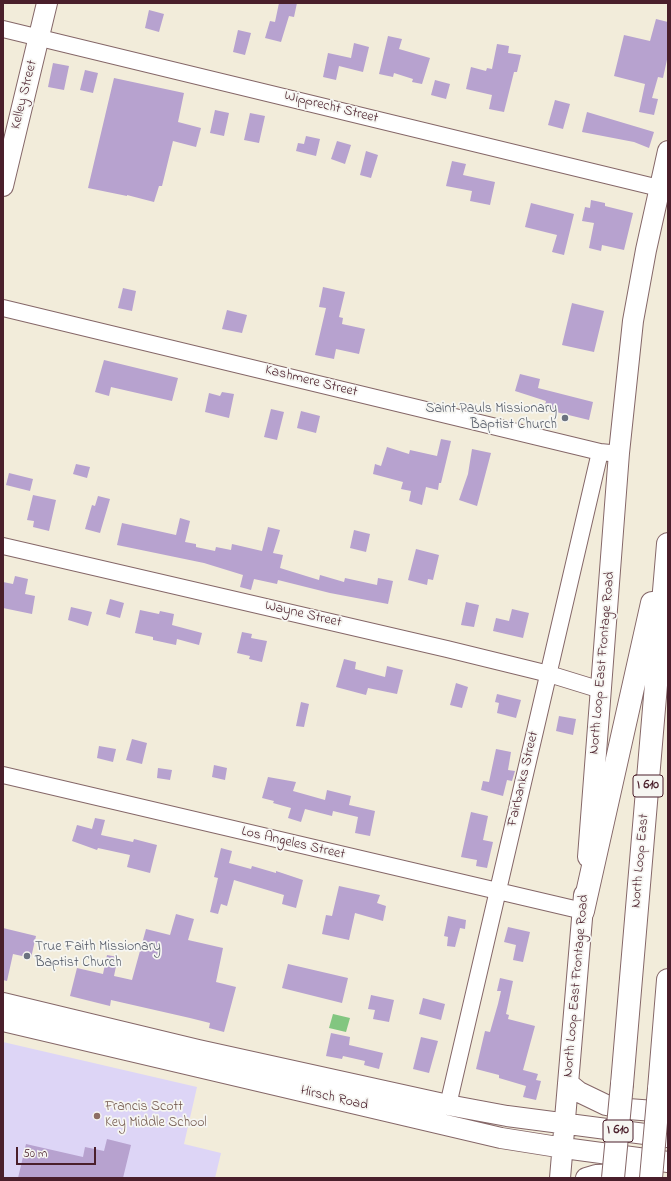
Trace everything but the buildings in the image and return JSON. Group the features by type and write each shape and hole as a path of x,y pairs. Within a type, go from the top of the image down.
{"highway":[{"path":"583,911 668,530"},
{"name":"North Loop East","path":"614,1178 668,544"},
{"path":"651,1178 668,980"}],"main road":[{"name":"Kelley Street","path":"3,186 47,3"},
{"name":"North Loop East Frontage Road","path":"560,1178 566,1124 568,1083 619,453 634,321 659,188 668,151"},
{"name":"Hirsch Road","path":"5,1012 196,1058 342,1101 501,1138 668,1162"},
{"name":"Hirsch Road","path":"196,1058 507,1116 668,1137"},
{"path":"568,1083 579,1092 606,1105 628,1109 668,1112"},
{"path":"342,1101 371,1100 427,1113 432,1113 448,1105"},
{"path":"586,1178 596,1175 622,1174 651,1178"}],"street":[{"name":"Wipprecht Street","path":"3,29 659,188"},
{"name":"Kashmere Street","path":"3,308 600,452 619,453"},
{"name":"Fairbanks Street","path":"448,1105 600,452"},
{"name":"Wayne Street","path":"3,546 549,674 601,690"},
{"name":"Los Angeles Street","path":"3,775 583,911"}],"shaded area":[{"name":"Francis Scott Key Middle School","path":"3,1042 197,1087 184,1144 221,1153 215,1178 3,1178"}],"green space":[{"path":"333,1014 350,1018 346,1032 329,1028"}],"place":[{"name":"Saint Pauls Missionary Baptist Church","path":"565,418"},
{"name":"True Faith Missionary Baptist Church","path":"27,956"},
{"name":"Francis Scott Key Middle School","path":"97,1116"}]}
